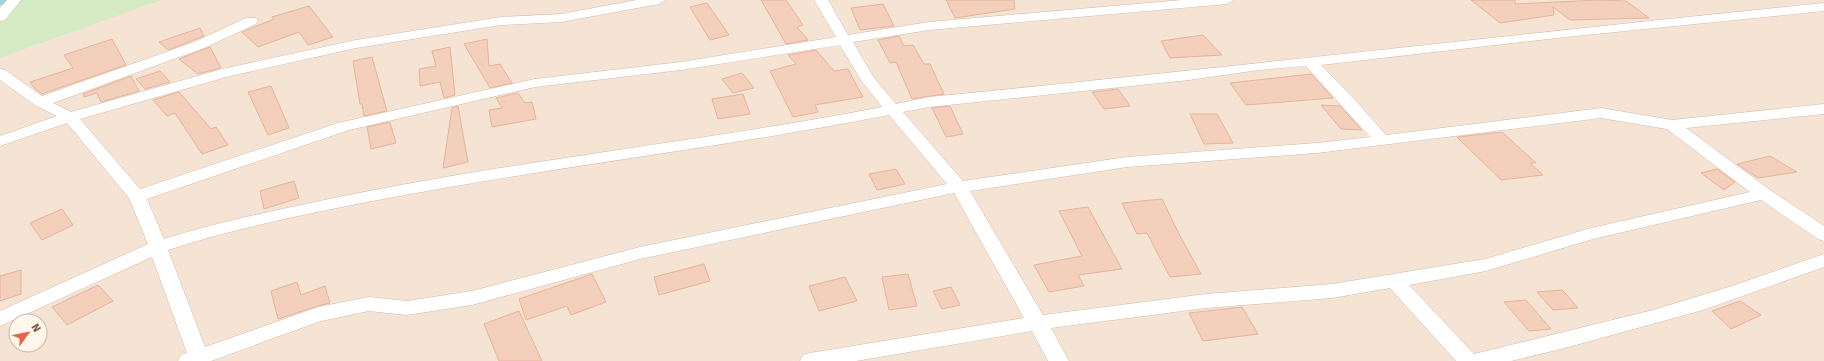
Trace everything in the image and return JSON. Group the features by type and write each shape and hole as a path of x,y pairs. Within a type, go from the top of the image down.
{"street":[{"path":"0,17 14,0"},
{"path":"0,141 70,117 227,72 356,44 501,21 561,18 659,0"},
{"path":"821,0 868,80 959,187 1059,361"},
{"path":"137,196 344,126 535,83 681,66 929,26 1227,0"},
{"path":"0,319 158,247 205,232 344,202 481,175 690,144 893,110 929,102 1310,62 1566,33 1824,7"},
{"path":"40,102 199,44 251,21"},
{"path":"1310,62 1350,103 1382,140"},
{"path":"0,74 40,102 70,117 137,196 158,247 195,360 318,314 369,304 407,308 472,298 640,253 959,187 1127,162 1317,148 1601,113 1672,125 1824,109"},
{"path":"1672,125 1764,194 1824,235"},
{"path":"810,361 1037,323 1206,301 1332,290 1486,265 1591,234 1702,210 1764,194"},
{"path":"1478,361 1560,343 1650,318 1767,283 1824,260"},
{"path":"1394,280 1468,361"}],"shaded area":[{"path":"162,0 1824,0 1824,361 0,361 0,58"}],"green space":[{"path":"0,0 162,0 0,58"}],"building":[{"path":"761,0 786,0 803,25 797,27 808,40 786,44"},
{"path":"946,0 1014,0 1015,9 955,18"},
{"path":"1471,0 1515,0 1515,4 1598,0 1626,1 1649,18 1570,20 1553,7 1554,15 1500,23"},
{"path":"707,3 729,35 710,40 690,7"},
{"path":"883,4 894,26 860,30 851,8"},
{"path":"309,6 333,37 308,45 299,32 258,47 242,32 274,19 272,17"},
{"path":"200,28 204,36 168,50 159,42"},
{"path":"1203,35 1222,55 1170,58 1161,41"},
{"path":"899,36 904,46 913,45 924,64 930,64 944,94 912,99 896,62 890,63 878,40"},
{"path":"112,39 126,65 42,94 35,89 30,82 73,68 64,55"},
{"path":"487,39 489,66 500,64 512,83 490,88 464,44"},
{"path":"210,47 221,68 198,74 179,59"},
{"path":"450,47 455,95 444,98 440,82 420,86 419,69 436,66 432,51"},
{"path":"816,50 834,71 848,69 863,97 815,105 818,112 793,117 770,71 796,64 788,55"},
{"path":"372,57 387,111 364,116 362,104 360,104 353,61"},
{"path":"160,71 170,82 145,89 136,79"},
{"path":"742,73 754,88 733,93 722,79"},
{"path":"1311,74 1333,98 1246,105 1230,83"},
{"path":"131,76 139,91 101,102 97,93 84,97 83,94"},
{"path":"271,86 289,128 268,135 248,92"},
{"path":"1118,89 1130,106 1104,109 1092,92"},
{"path":"179,92 211,129 216,127 228,145 202,154 175,113 167,116 153,100"},
{"path":"518,93 525,103 532,102 536,119 492,127 489,110 502,108 496,98"},
{"path":"743,94 750,114 718,119 712,99"},
{"path":"1321,105 1340,106 1362,130 1341,129"},
{"path":"458,106 468,162 443,168 452,108"},
{"path":"950,106 963,134 946,137 932,108"},
{"path":"1190,114 1217,114 1233,143 1204,144"},
{"path":"390,122 396,143 371,149 367,127"},
{"path":"1502,132 1536,163 1530,163 1543,175 1501,180 1457,137"},
{"path":"1770,156 1797,172 1758,178 1737,164"},
{"path":"896,169 905,184 877,190 869,174"},
{"path":"1717,169 1735,182 1724,190 1701,173"},
{"path":"294,181 299,198 264,209 260,191"},
{"path":"1162,199 1201,274 1170,277 1147,233 1137,234 1122,203"},
{"path":"1088,207 1122,269 1078,275 1084,286 1049,292 1034,265 1082,256 1059,211"},
{"path":"62,209 73,225 42,240 30,223"},
{"path":"704,264 710,281 659,295 654,277"},
{"path":"21,270 21,294 0,301 0,276"},
{"path":"592,274 606,302 571,315 567,306 526,320 519,299"},
{"path":"908,274 917,306 889,310 882,277"},
{"path":"845,277 857,301 819,311 809,286"},
{"path":"297,282 301,295 325,286 330,303 278,319 271,291"},
{"path":"98,285 113,301 67,325 52,307"},
{"path":"951,287 960,305 942,309 933,291"},
{"path":"1562,290 1578,308 1553,310 1537,292"},
{"path":"1526,300 1551,329 1529,331 1504,302"},
{"path":"1740,301 1761,315 1731,329 1712,311"},
{"path":"1242,307 1258,334 1203,341 1189,313"},
{"path":"519,311 542,361 499,361 484,324"}],"waterway":[{"path":"0,2 11,0"}]}
